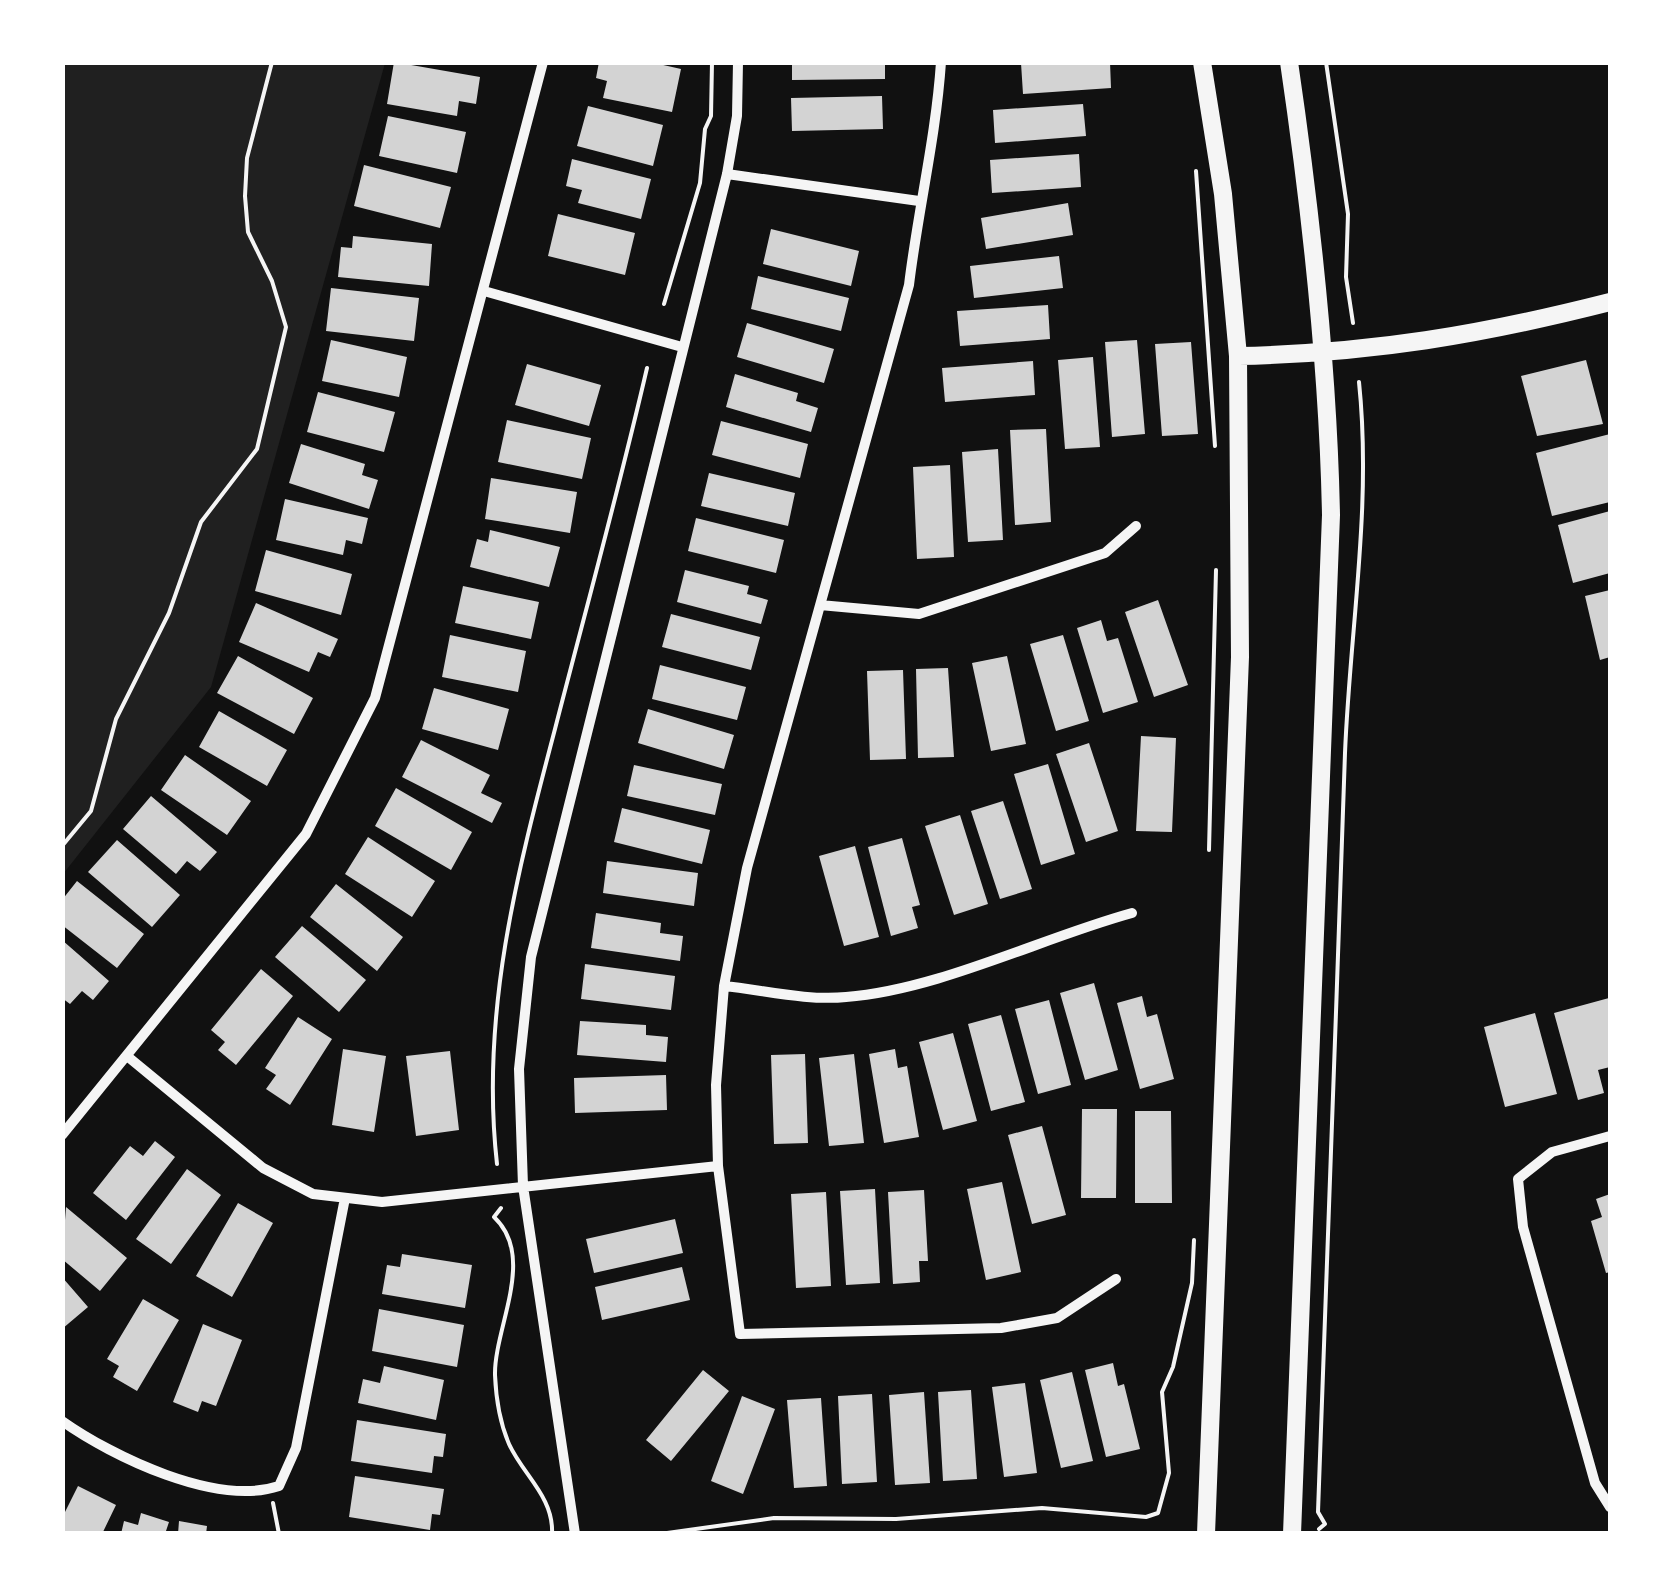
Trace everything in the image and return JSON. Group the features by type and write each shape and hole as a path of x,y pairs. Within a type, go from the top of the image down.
{"street":[{"path":"62,1135 306,834 376,698 543,62"},
{"path":"575,1534 522,1186 520,1069 531,957 727,174 737,116 738,62"},
{"path":"941,62 937,118 919,200 909,285 747,868 724,986 716,1085 718,1166 740,1334 1001,1328 1057,1318 1116,1279"},
{"path":"1202,62 1223,194 1238,356 1240,657 1206,1534"},
{"path":"1289,62 1308,188 1329,433 1328,634 1292,1534"},
{"path":"727,174 919,200"},
{"path":"484,291 682,348"},
{"path":"1238,356 1383,350 1483,334 1610,302"},
{"path":"820,605 919,614 1105,553 1136,526"},
{"path":"724,986 844,998 924,983 1057,934 1132,913"},
{"path":"126,1056 263,1168 313,1194 382,1202 718,1166"},
{"path":"1610,1136 1552,1152 1518,1178 1523,1227 1596,1483 1610,1508"},
{"path":"62,1420 92,1442 171,1477 260,1492 274,1487 296,1448 345,1198"}],"path":[{"path":"62,846 92,811 116,719 168,612 201,522 257,449 286,326 272,281 248,232 245,196 247,158 272,62"},
{"path":"664,304 700,183 705,129 712,116 712,62"},
{"path":"1326,62 1348,214 1346,277 1353,324"},
{"path":"1195,160 1216,454"},
{"path":"497,1164 492,1121 493,1052 505,932 648,368"},
{"path":"1319,1529 1325,1524 1318,1512 1346,747 1360,558 1359,382"},
{"path":"1209,853 1216,566"},
{"path":"502,1208 494,1217 509,1246 512,1272 497,1340 500,1419 510,1446 550,1508 552,1534"},
{"path":"660,1534 774,1518 896,1519 1042,1508 1146,1517 1158,1513 1169,1474 1162,1392 1172,1368 1192,1284 1195,1225"},
{"path":"274,1487 279,1534"}],"shaded area":[{"path":"63,63 385,63 211,687 63,874"}],"building":[{"path":"394,62 480,77 476,104 459,101 457,116 387,104"},
{"path":"599,62 650,62 681,69 672,112 603,98 607,81 596,78"},
{"path":"792,62 885,62 885,79 792,80"},
{"path":"1110,62 1111,88 1023,94 1021,63"},
{"path":"882,96 883,129 792,131 791,98"},
{"path":"1083,104 1086,136 995,143 993,110"},
{"path":"588,106 663,125 653,166 577,146"},
{"path":"388,116 466,132 457,173 379,156"},
{"path":"1079,154 1081,187 992,193 990,160"},
{"path":"572,159 651,179 641,219 578,203 582,190 566,186"},
{"path":"364,165 451,187 440,228 354,206"},
{"path":"1068,203 1073,235 986,249 981,218"},
{"path":"558,214 635,233 625,275 548,256"},
{"path":"771,229 859,251 851,286 763,264"},
{"path":"353,236 432,244 429,286 338,277 341,247 352,248"},
{"path":"1059,256 1063,288 974,298 970,266"},
{"path":"758,276 849,298 841,331 751,309"},
{"path":"331,288 419,298 414,341 326,331"},
{"path":"1048,305 1050,339 960,346 957,311"},
{"path":"747,323 834,349 824,383 737,357"},
{"path":"331,340 407,357 399,397 322,381"},
{"path":"1137,340 1145,434 1112,437 1105,342"},
{"path":"1191,342 1198,434 1162,436 1155,344"},
{"path":"1093,357 1100,447 1065,449 1058,360"},
{"path":"1586,360 1603,424 1537,436 1521,376"},
{"path":"1033,361 1035,395 945,402 942,368"},
{"path":"527,364 601,385 589,426 515,405"},
{"path":"735,374 798,393 796,401 818,408 811,432 726,407"},
{"path":"318,392 395,412 384,452 307,432"},
{"path":"507,420 591,438 582,479 498,462"},
{"path":"721,421 808,444 800,478 712,455"},
{"path":"1046,429 1051,522 1015,525 1010,430"},
{"path":"1610,434 1610,502 1552,516 1536,453"},
{"path":"301,444 365,464 362,475 378,480 369,509 289,483"},
{"path":"998,449 1003,540 968,542 962,452"},
{"path":"950,465 954,557 917,559 913,467"},
{"path":"709,473 795,493 788,526 701,506"},
{"path":"491,478 577,492 570,533 485,519"},
{"path":"285,499 368,518 362,544 346,540 343,555 276,540"},
{"path":"1610,511 1610,573 1573,583 1558,525"},
{"path":"696,518 784,540 776,573 688,551"},
{"path":"490,530 560,547 549,587 470,567 477,539 488,542"},
{"path":"266,550 352,574 341,615 255,591"},
{"path":"685,570 749,586 747,594 768,600 761,624 677,602"},
{"path":"463,586 539,602 531,639 455,623"},
{"path":"1610,590 1610,657 1600,660 1585,596"},
{"path":"1158,600 1188,685 1154,697 1125,612"},
{"path":"256,603 338,639 330,657 318,652 309,672 239,642"},
{"path":"671,614 760,637 751,670 662,647"},
{"path":"1101,620 1107,641 1118,638 1138,702 1103,713 1077,628"},
{"path":"450,635 526,651 518,692 442,677"},
{"path":"1063,635 1089,721 1056,731 1030,644"},
{"path":"238,656 313,698 294,734 217,693"},
{"path":"1007,656 1026,744 991,751 972,663"},
{"path":"660,665 746,687 737,720 652,699"},
{"path":"948,668 954,757 918,758 916,669"},
{"path":"903,670 906,759 870,760 867,671"},
{"path":"434,688 509,709 498,750 422,729"},
{"path":"648,709 734,735 724,769 638,743"},
{"path":"219,711 287,750 267,786 199,747"},
{"path":"1141,736 1176,738 1172,832 1136,831"},
{"path":"421,740 490,775 481,793 502,803 492,823 402,777"},
{"path":"1089,743 1118,831 1086,842 1056,754"},
{"path":"185,755 251,801 227,835 161,790"},
{"path":"1048,764 1075,854 1041,865 1014,774"},
{"path":"634,765 722,784 715,815 627,796"},
{"path":"396,788 472,832 451,870 375,826"},
{"path":"151,796 217,852 200,871 187,861 176,874 123,829"},
{"path":"1003,801 1032,889 1000,899 971,811"},
{"path":"622,808 710,830 702,864 614,842"},
{"path":"960,815 988,904 954,915 925,826"},
{"path":"368,837 435,881 412,917 345,874"},
{"path":"902,838 920,905 912,907 918,928 891,936 868,847"},
{"path":"117,840 180,895 152,927 88,872"},
{"path":"855,846 879,937 844,946 819,856"},
{"path":"607,861 698,873 694,906 603,893"},
{"path":"77,881 144,934 117,968 62,925 62,900"},
{"path":"336,884 403,937 377,971 310,917"},
{"path":"596,913 661,923 660,933 683,936 680,961 591,948"},
{"path":"302,926 366,980 339,1012 275,957"},
{"path":"62,940 109,981 93,1000 82,991 70,1004 62,998"},
{"path":"585,964 675,976 671,1010 581,999"},
{"path":"261,969 293,996 236,1065 218,1050 225,1042 211,1030"},
{"path":"1094,983 1118,1070 1085,1080 1060,993"},
{"path":"1142,996 1147,1017 1157,1014 1174,1079 1140,1089 1117,1003"},
{"path":"1609,998 1610,1067 1598,1070 1604,1093 1578,1100 1554,1013"},
{"path":"1049,1000 1071,1085 1038,1094 1015,1009"},
{"path":"1535,1013 1557,1094 1505,1107 1484,1027"},
{"path":"1001,1015 1025,1102 991,1111 968,1024"},
{"path":"298,1017 332,1039 290,1105 266,1089 276,1075 265,1068"},
{"path":"580,1021 646,1025 646,1035 668,1037 666,1062 577,1055"},
{"path":"953,1033 977,1121 943,1130 919,1042"},
{"path":"343,1049 386,1056 374,1132 332,1125"},
{"path":"895,1049 898,1068 907,1066 919,1137 884,1143 869,1054"},
{"path":"450,1051 459,1130 416,1136 406,1056"},
{"path":"805,1054 808,1143 774,1144 771,1055"},
{"path":"854,1054 864,1143 829,1146 819,1058"},
{"path":"666,1075 667,1110 575,1113 574,1078"},
{"path":"1082,1109 1117,1109 1116,1198 1081,1198"},
{"path":"1135,1111 1171,1111 1172,1203 1135,1203"},
{"path":"1042,1126 1066,1215 1032,1224 1008,1135"},
{"path":"155,1141 175,1157 126,1220 93,1193 130,1146 143,1156"},
{"path":"187,1169 221,1195 171,1264 136,1239"},
{"path":"1002,1182 1021,1272 986,1280 967,1189"},
{"path":"875,1189 880,1283 846,1285 840,1191"},
{"path":"924,1190 928,1261 919,1261 920,1282 893,1284 888,1192"},
{"path":"826,1192 831,1286 796,1288 791,1194"},
{"path":"1610,1194 1610,1272 1606,1273 1591,1221 1602,1217 1596,1199"},
{"path":"238,1203 273,1223 232,1297 196,1276"},
{"path":"66,1207 127,1258 100,1291 62,1259"},
{"path":"675,1219 683,1253 594,1273 586,1239"},
{"path":"402,1254 472,1265 465,1308 382,1294 387,1265 400,1267"},
{"path":"682,1267 690,1300 602,1320 595,1287"},
{"path":"62,1277 88,1307 62,1329"},
{"path":"143,1299 179,1320 137,1391 113,1377 119,1366 107,1359"},
{"path":"379,1309 464,1325 457,1367 372,1351"},
{"path":"203,1324 242,1340 216,1406 202,1401 198,1412 173,1402"},
{"path":"1113,1363 1118,1386 1124,1384 1140,1449 1106,1457 1085,1370"},
{"path":"384,1366 444,1380 436,1420 358,1403 363,1379 380,1383"},
{"path":"703,1370 729,1391 671,1461 646,1440"},
{"path":"1072,1372 1093,1461 1061,1468 1040,1380"},
{"path":"1025,1383 1037,1473 1004,1477 992,1387"},
{"path":"971,1390 977,1479 943,1481 938,1392"},
{"path":"924,1392 930,1483 895,1485 889,1395"},
{"path":"872,1394 877,1482 842,1484 838,1396"},
{"path":"742,1396 775,1409 743,1494 711,1481"},
{"path":"821,1398 827,1486 794,1488 787,1400"},
{"path":"357,1420 446,1434 443,1457 434,1456 432,1473 351,1461"},
{"path":"355,1476 444,1489 440,1515 432,1514 430,1530 349,1517"},
{"path":"78,1486 116,1505 102,1534 62,1534 62,1518"},
{"path":"141,1513 169,1522 165,1534 121,1534 124,1521 138,1525"},
{"path":"179,1521 207,1526 206,1534 178,1534"}]}
